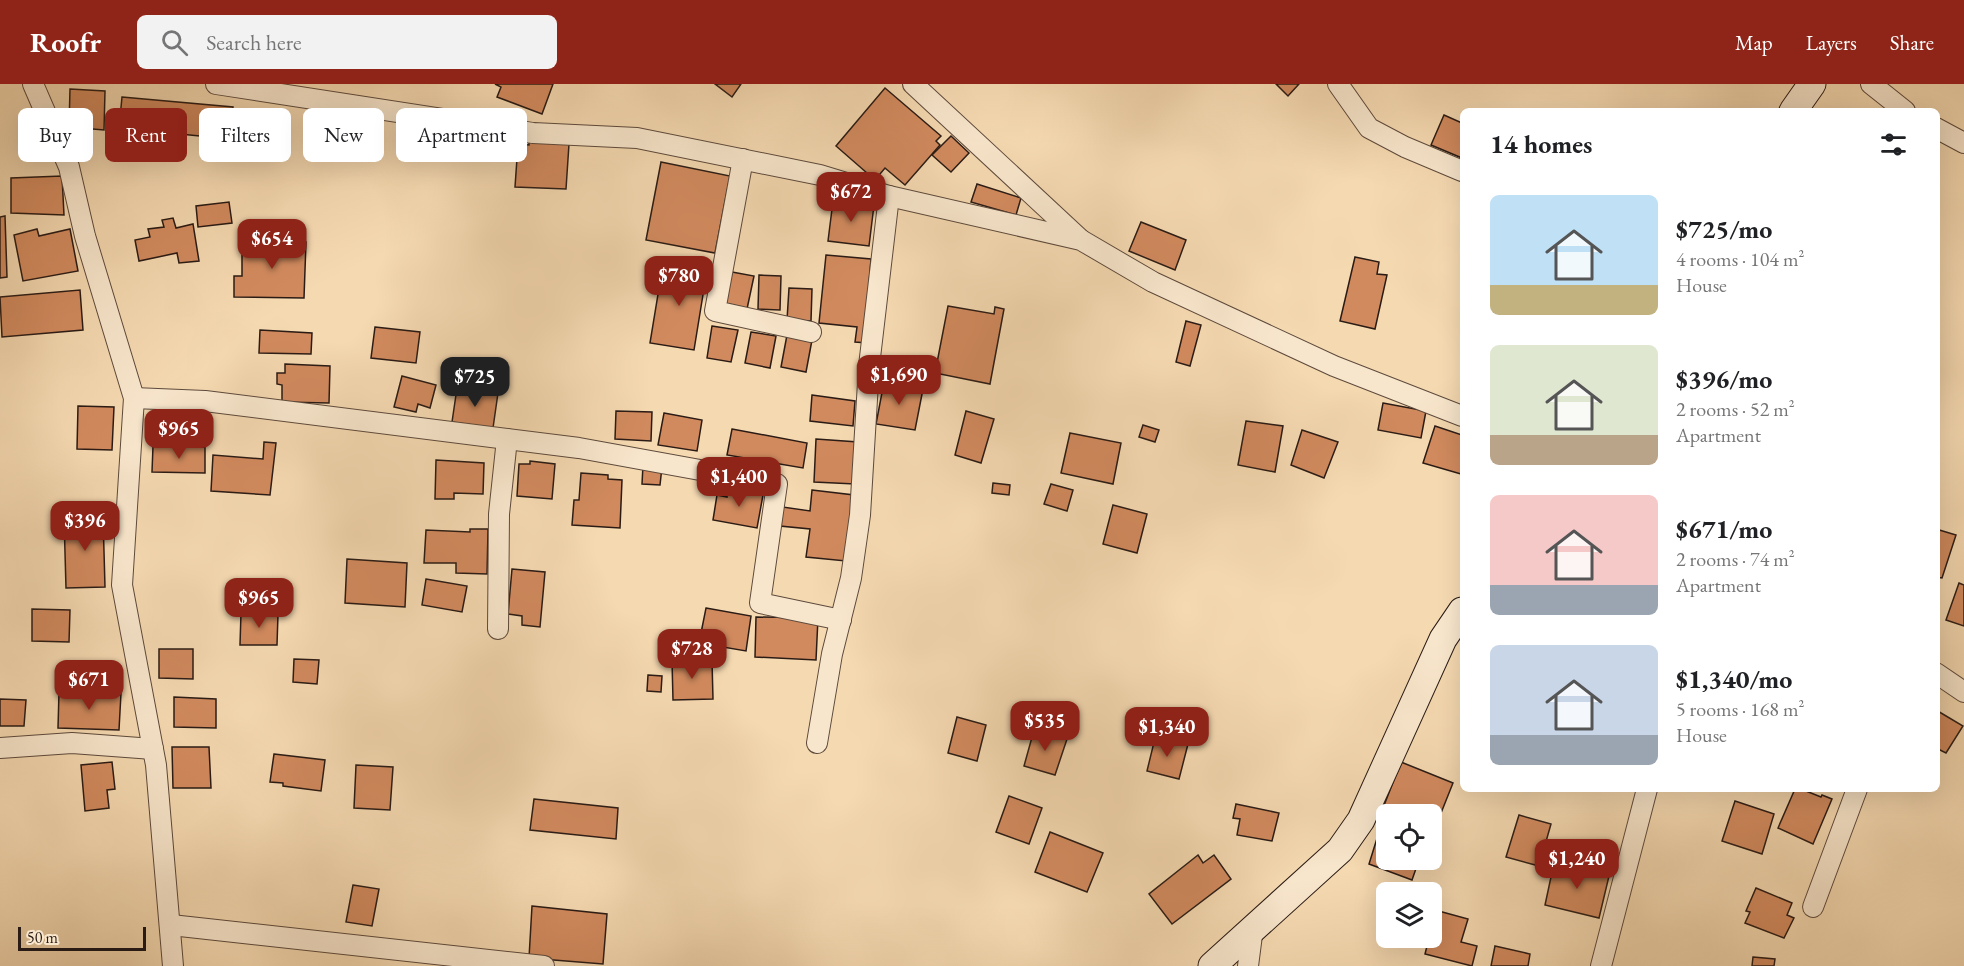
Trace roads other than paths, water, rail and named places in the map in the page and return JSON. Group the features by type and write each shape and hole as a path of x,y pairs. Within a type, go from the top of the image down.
{"street":[{"path":"33,84 69,167 85,236 134,398 122,585 153,749 173,966"},
{"path":"216,84 533,133 637,138 820,175 889,196 1081,240"},
{"path":"913,84 1081,240 1153,282 1334,366 1460,415"},
{"path":"1338,84 1369,128 1405,147 1460,170"},
{"path":"1795,108 1812,84"},
{"path":"1871,84 1901,108"},
{"path":"1940,130 1964,143"},
{"path":"743,159 715,311 811,332"},
{"path":"817,743 832,654 851,578 860,515 869,366 889,196"},
{"path":"134,398 205,401 579,448 777,484 760,603 841,620"},
{"path":"498,629 500,514 507,439"},
{"path":"1212,966 1340,850 1361,820 1443,639 1460,613"},
{"path":"1940,676 1964,692"},
{"path":"0,748 72,743 153,749"},
{"path":"1601,966 1646,792"},
{"path":"1813,907 1856,792"},
{"path":"171,925 544,966"},
{"path":"1248,966 1254,927"}]}
